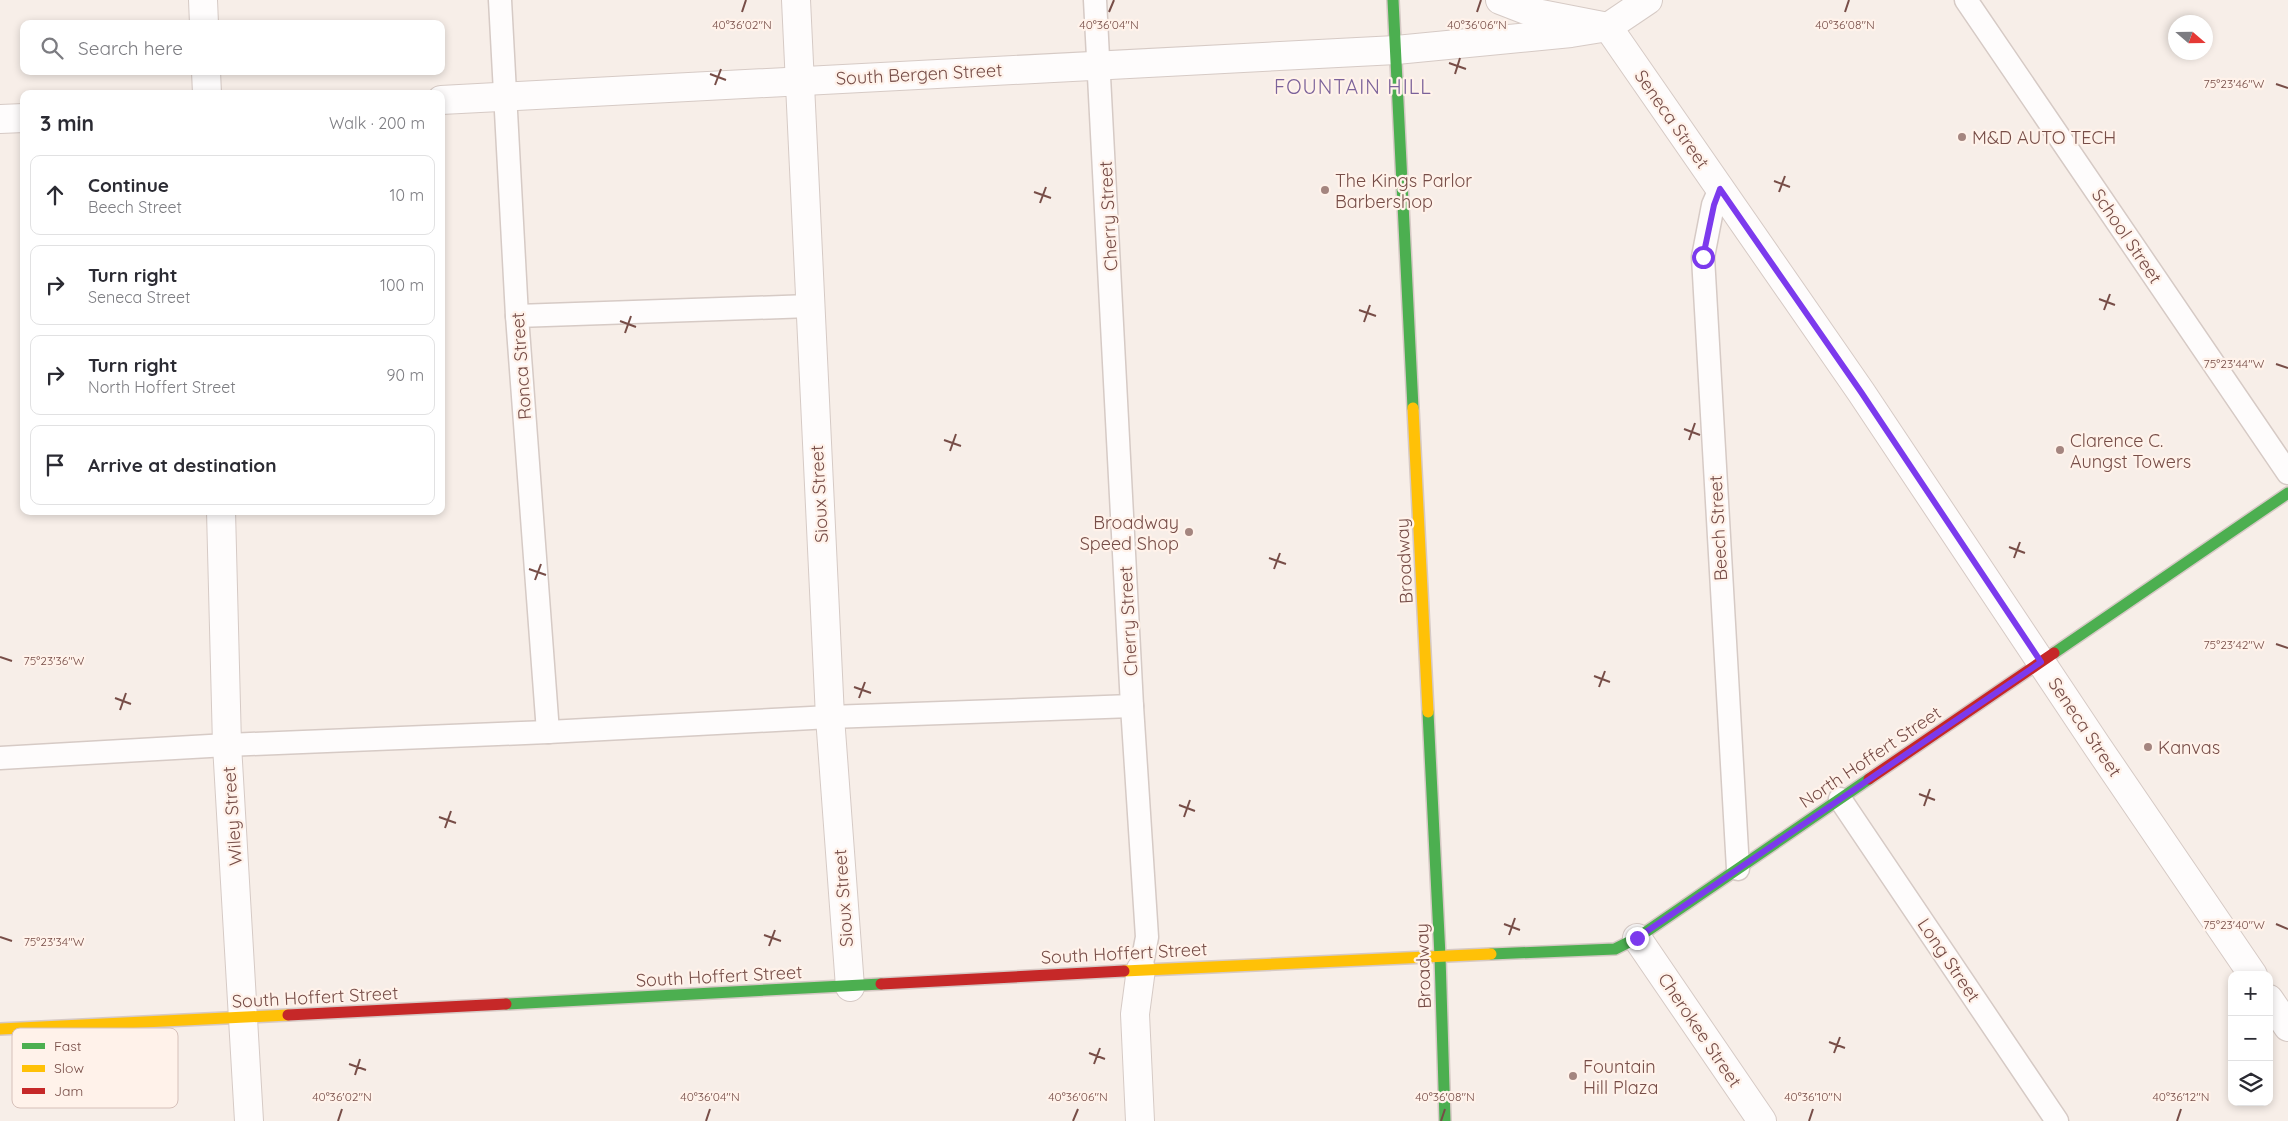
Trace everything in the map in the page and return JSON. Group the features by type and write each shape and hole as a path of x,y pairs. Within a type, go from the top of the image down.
{"street":[{"path":"203,0 204,20"},
{"name":"Sioux Street","path":"796,0 830,717 850,987"},
{"name":"Broadway","path":"1393,0 1440,956 1445,1121"},
{"path":"1500,0 1531,12 1608,27 1648,0"},
{"name":"South Bergen Street","path":"445,100 504,95 1396,50 1571,33 1608,27"},
{"name":"Seneca Street","path":"1608,27 1861,392 2250,971"},
{"path":"206,75 207,90"},
{"path":"0,119 20,118"},
{"name":"North Hoffert Street","path":"1440,956 1615,949 1637,938 2288,493"},
{"name":"Wiley Street","path":"221,515 227,745 249,1121"},
{"name":"Cherokee Street","path":"1637,938 1762,1121"},
{"name":"South Hoffert Street","path":"24,1028 243,1019 850,987 1141,969 1440,956"},
{"name":"Cherry Street","path":"1140,1121 1135,1014 1141,969"},
{"path":"2273,1005 2288,1027"}],"lane":[{"name":"Ronca Street","path":"500,0 517,316 548,732"},
{"name":"Cherry Street","path":"1095,0 1100,64 1132,706 1147,937 1141,969"},
{"name":"School Street","path":"1966,0 2288,473"},
{"name":"Beech Street","path":"1720,189 1714,205 1703,257 1738,869"},
{"path":"517,316 810,306"},
{"path":"0,758 227,745 548,732 830,717 1132,706"},
{"name":"Long Street","path":"1840,799 2057,1121"}],"traffic: fast":[{"path":"1393,0 1413,408"},
{"path":"2054,653 2288,493"},
{"path":"1428,712 1440,956 1445,1121"},
{"path":"1491,954 1615,949 1637,938 1869,779"},
{"path":"506,1004 881,984"}],"traffic: slow":[{"path":"1413,408 1428,712"},
{"path":"1124,971 1491,954"},
{"path":"21,1028 288,1015"},
{"path":"0,1029 12,1028"}],"traffic: jam":[{"path":"1869,779 2054,653"},
{"path":"881,984 1124,971"},
{"path":"288,1015 506,1004"}],"place":[{"name":"M&D AUTO TECH","path":"1962,137"},
{"name":"The Kings Parlor Barbershop","path":"1325,190"},
{"name":"Clarence C. Aungst Towers","path":"2060,450"},
{"name":"Broadway Speed Shop","path":"1189,532"},
{"name":"Kanvas","path":"2148,747"},
{"name":"Fountain Hill Plaza","path":"1573,1076"}],"district":[{"name":"FOUNTAIN HILL","path":"1353,86"}],"route":[{"path":"1637,938 2041,662 1861,392 1720,189 1714,205 1703,257"}]}
